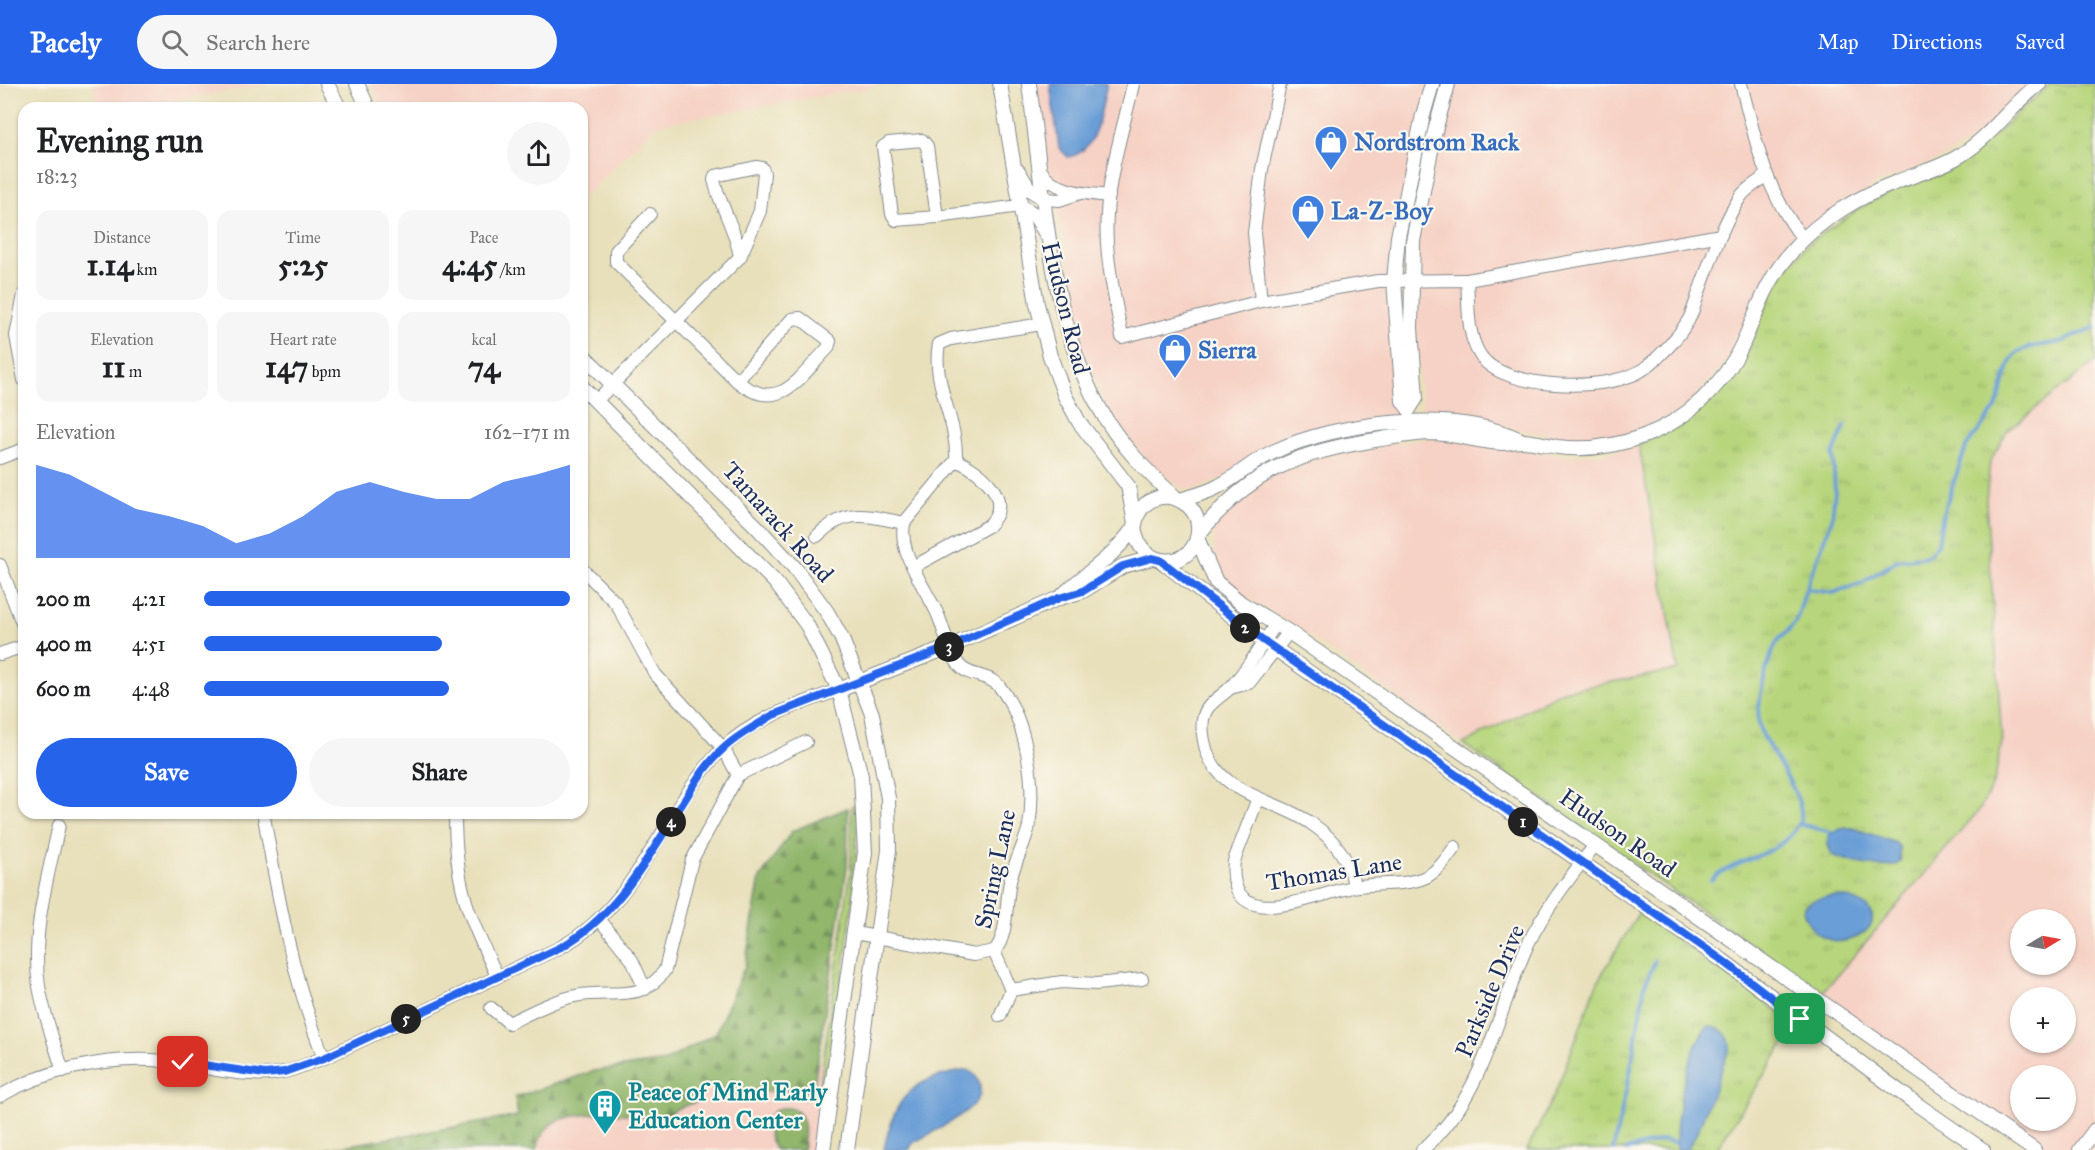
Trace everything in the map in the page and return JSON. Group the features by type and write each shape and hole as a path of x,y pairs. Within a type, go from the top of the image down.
{"street":[{"path":"327,84 336,102"},
{"path":"357,84 365,102"},
{"name":"Hudson Road","path":"1000,84 1041,324 1052,364 1070,407 1088,435 1129,488 1135,525"},
{"name":"Hudson Road","path":"1029,84 1051,244 1068,328 1093,397 1125,447 1149,473 1179,499"},
{"path":"1133,84 1108,196 1108,255 1122,337 1261,301 1378,281 1467,280 1721,235"},
{"path":"1261,301 1254,233 1262,169 1280,84"},
{"path":"1410,422 1402,401 1394,281 1402,215 1423,115 1432,84"},
{"path":"1410,422 1416,398 1411,281 1413,241 1435,131 1448,84"},
{"path":"1741,84 1766,176 1780,205 1803,238"},
{"path":"1059,598 1114,551 1135,525 1141,509 1154,499 1179,499 1218,487 1268,454 1296,442 1328,434 1410,422 1432,433 1501,443 1523,441 1568,448 1606,446 1654,432 1686,412 1708,394 1727,371 1742,345 1772,276 1803,238 1865,197 1944,164 1967,151 2039,84"},
{"path":"937,217 927,146 922,140 889,143 882,147 892,214 896,219 937,217 1020,206 1036,216 1051,244"},
{"path":"1013,161 1029,189 1045,198 1059,200 1080,194"},
{"path":"596,401 740,256 760,211 764,173 762,168 720,173 714,180 727,221 738,242 740,256"},
{"path":"1041,171 1054,184 1080,194 1108,196"},
{"path":"1467,280 1472,339 1481,357 1492,368 1503,374 1579,387 1622,380 1643,370 1671,345 1689,320 1721,235 1742,194 1766,176"},
{"path":"650,214 616,251 614,257 737,381 751,393 763,396 780,393 790,387 828,348 830,341 800,318 792,319 737,381"},
{"path":"817,536 831,522 852,515 904,523 956,459 954,427 937,354 939,344 951,339 1041,324"},
{"path":"18,326 16,336 18,347"},
{"name":"Tamarack Road","path":"588,360 794,567 827,612 861,682 879,742 888,798 889,850 847,1150"},
{"name":"Tamarack Road","path":"588,393 775,582 807,625 839,690 856,750 864,801 865,853 824,1150"},
{"path":"0,1096 30,1081 63,1071 90,1065 149,1060 265,1074 284,1072 324,1058 568,943 600,920 643,866 702,773 723,748 773,715 949,647 1059,598 1083,591 1116,569 1156,559 1183,556 1221,508 1247,485 1281,464 1410,422"},
{"path":"0,459 18,452"},
{"path":"913,567 995,520 999,499 993,487 969,465 956,459"},
{"path":"1179,499 1195,514 1198,536"},
{"name":"Spring Lane","path":"855,933 974,955 994,951 1000,945 1003,935 1011,878 1028,829 1031,810 1027,760 1007,696 995,682 964,670 949,647 938,616 913,567 902,535 904,523"},
{"path":"1135,525 1138,545 1156,559"},
{"name":"Hudson Road","path":"1198,536 1216,582 1232,596 1289,632 2034,1150"},
{"name":"Hudson Road","path":"1156,559 1276,650 1581,862 1983,1150"},
{"path":"0,565 18,612"},
{"path":"588,575 616,603 666,688 723,748 738,775"},
{"path":"1276,624 1230,688 1206,711 1202,727 1204,743 1219,774 1231,784 1296,814 1326,834 1351,867 1354,886"},
{"path":"1230,688 1249,683 1289,632"},
{"path":"1,651 18,647"},
{"path":"491,1008 509,1023 574,996 635,992 655,985 665,970 692,860 738,775 806,742"},
{"name":"Thomas Lane","path":"1258,798 1233,861 1235,883 1248,901 1260,906 1283,906 1354,886 1410,882 1426,877 1437,870 1455,847"},
{"path":"264,819 291,961 308,1020 324,1058"},
{"path":"455,819 455,852 461,892 469,918 497,976"},
{"path":"59,825 40,920 37,964 46,1014 63,1071"},
{"name":"Parkside Drive","path":"1422,1150 1435,1139 1463,1103 1475,1081 1529,943 1595,844"},
{"path":"600,920 632,960 645,989"},
{"name":"Spring Lane","path":"994,951 1011,990"},
{"path":"1000,1016 1011,990 1062,982 1097,984 1142,979"},
{"path":"2080,1150 2095,1130"}],"shaded area":[{"path":"93,84 269,84 166,102 96,102"},
{"path":"371,84 889,84 656,125 588,193 588,102 380,102"},
{"path":"1036,84 1428,84 1391,316 1398,406 1395,415 1391,419 1325,431 1200,488 1190,490 1179,487 1148,461 1122,430 1104,402 1083,350 1064,236 1047,162"},
{"path":"1452,84 2029,84 1986,127 1963,146 1930,163 1879,182 1797,236 1778,257 1761,283 1743,327 1724,364 1688,403 1669,416 1634,433 1601,440 1578,441 1474,420 1430,416 1422,409 1415,330 1415,257"},
{"path":"2095,362 2095,1150 2034,1150 1817,998 1987,798 1994,782 2002,742 1986,500 1990,462 2008,430"},
{"path":"1432,438 1566,456 1602,454 1639,445 1678,670 1563,691 1464,744 1296,627 1248,599 1224,578 1215,556 1213,529 1222,514 1267,476 1342,450"},
{"path":"829,1060 814,1150 525,1150 518,1116"}],"green space":[{"path":"2050,84 2095,84 2095,362 2008,430 1990,462 1986,500 2002,742 1994,782 1980,809 1821,994 1463,744 1563,691 1678,670 1639,445 1720,391 1747,351 1775,286 1788,266 1810,242 1868,203 1901,187 1936,176 1969,158"},
{"path":"856,804 852,907 826,1079 819,1090 851,870 852,806"},
{"path":"848,808 847,867 813,1092 775,1091 725,1096 718,1084 708,1084 701,1090 699,1101 676,1109 657,1123 636,1115 605,1113 562,1119 547,1129 540,1138 537,1150 321,1150 518,1116 515,1097 594,1071 666,1061 716,1033 745,966 760,878 792,831"},
{"path":"1639,912 1796,1025 1716,1150 1527,1150 1556,1091 1598,981"},
{"path":"780,1108 796,1110 803,1120 805,1135 803,1150 776,1150 774,1147 769,1136 768,1125 771,1116"}],"water":[{"path":"1050,84 1107,84 1100,116 1092,138 1078,154 1068,157 1059,148"},
{"path":"1840,828 1853,828 1896,843 1900,848 1900,862 1894,865 1877,866 1857,863 1832,855 1828,845 1828,836"},
{"path":"1839,896 1863,904 1872,915 1870,926 1860,935 1845,940 1829,939 1813,930 1803,910 1814,900"},
{"path":"1709,1026 1724,1032 1730,1047 1698,1131 1687,1150 1678,1150 1677,1124 1683,1085 1695,1048"},
{"path":"968,1070 975,1075 980,1088 977,1100 971,1107 952,1121 913,1143 909,1150 884,1150 894,1116 900,1103 909,1093 932,1079"}],"waterway":[{"path":"1711,880 1733,866 1770,850 1791,835 1799,824 1801,815 1799,803 1787,777 1764,739 1760,729 1759,711 1762,686 1772,652 1780,638 1794,624 1806,589 1833,593 1862,583 1898,560 1928,556 1938,544 1943,513 1966,447 1996,408 2010,362 2017,353 2030,347 2061,342 2095,327"},
{"path":"1806,589 1832,519 1835,490 1833,455 1845,426"},
{"path":"1799,824 1831,832"},
{"path":"1613,1150 1631,1068 1645,984 1655,961"},
{"path":"1627,1150 1663,1140 1675,1143"}],"place":[{"name":"Nordstrom Rack","path":"1331,171"},
{"name":"La-Z-Boy","path":"1308,240"},
{"name":"Sierra","path":"1175,379"},
{"name":"Peace of Mind Early Education Center","path":"605,1135"}],"route":[{"path":"183,1062 245,1073 284,1072 324,1058 561,947 583,935 600,920 643,866 702,773 723,748 747,732 773,715 949,647 1037,610 1059,598 1083,591 1116,569 1152,558 1160,560 1225,614 1722,960 1800,1019"}]}
